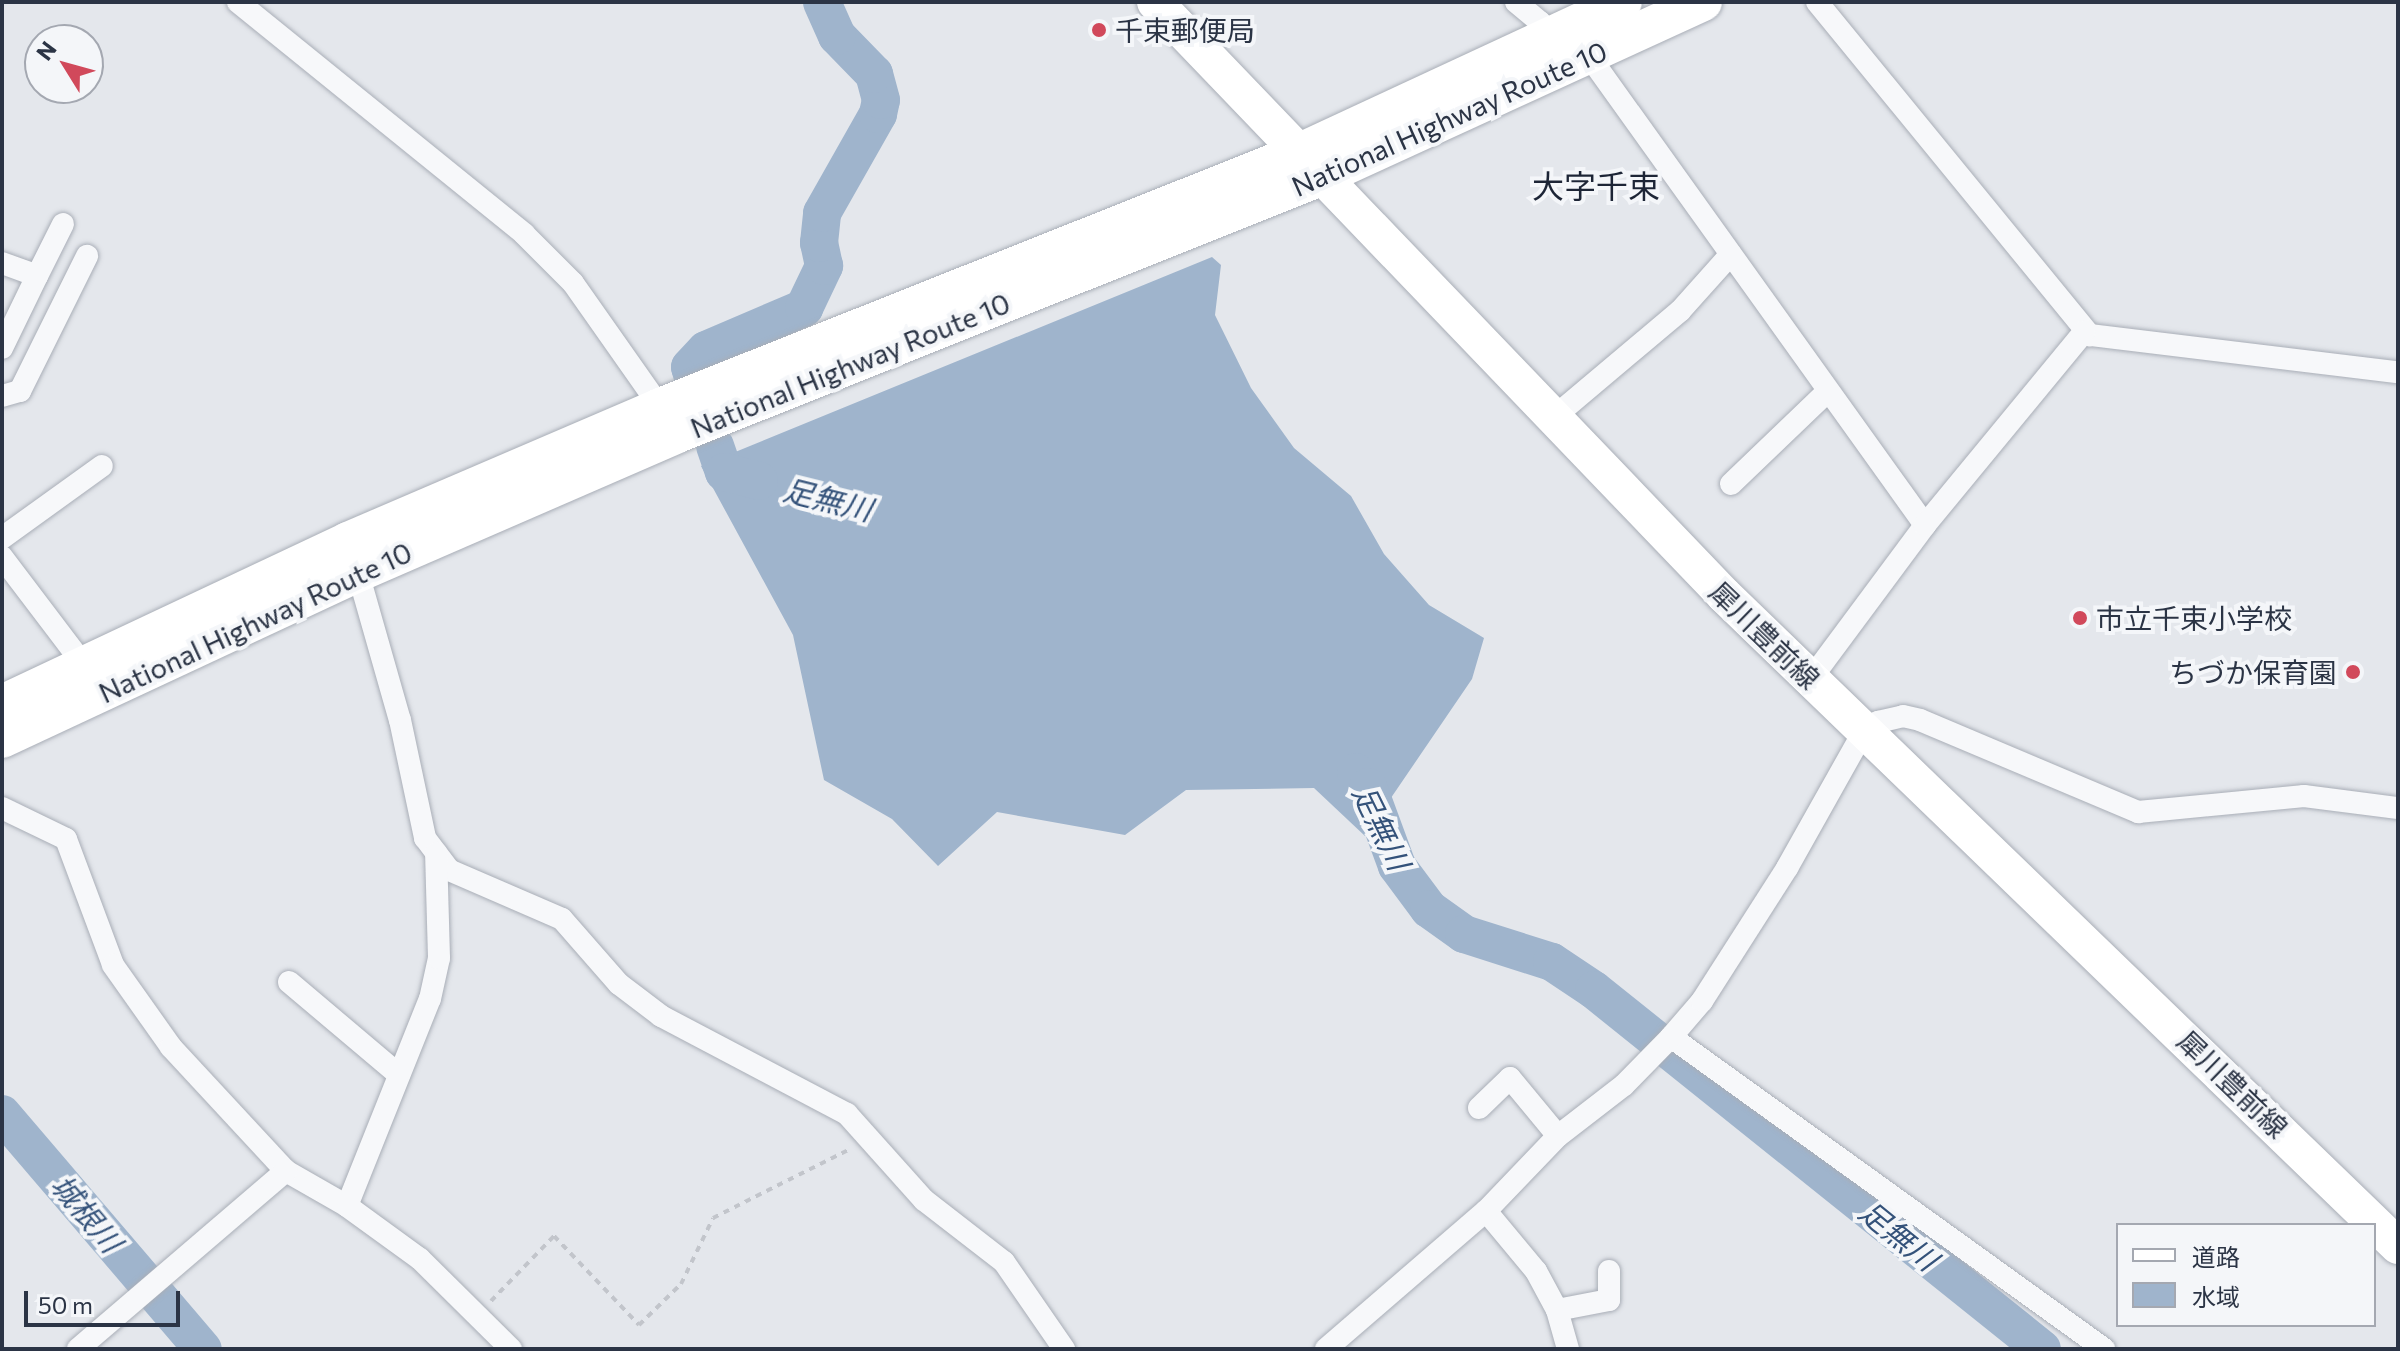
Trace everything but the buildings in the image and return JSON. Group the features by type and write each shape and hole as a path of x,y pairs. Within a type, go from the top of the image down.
{"highway":[{"name":"National Highway Route 10","path":"2,739 358,573 1310,165 1545,39 1623,2"},
{"name":"National Highway Route 10","path":"2,704 348,541 660,407 1310,165 1589,56 1703,2"}],"main road":[{"name":"犀川豊前線","path":"1155,2 1810,680 2374,1223"},
{"name":"犀川豊前線","path":"2376,1225 2398,1246"}],"street":[{"path":"238,2 524,234 573,283 660,407"},
{"path":"1516,2 1540,22 1545,39 1589,56 1925,525"},
{"path":"1817,2 2085,331 2102,340 2398,372"},
{"path":"2,348 63,224"},
{"path":"1554,417 1680,311 1731,254"},
{"path":"2,396 20,391 87,256"},
{"path":"2,263 37,276"},
{"path":"1810,680 1925,525 2085,331"},
{"path":"1731,484 1828,391"},
{"path":"2,538 102,466"},
{"path":"2,557 84,665"},
{"path":"358,573 400,720 425,838 449,870 562,919 619,984 661,1016 847,1114 924,1200 1004,1262 1058,1347"},
{"path":"1326,1349 1486,1211 1558,1136 1624,1085 1671,1037 1702,1001 1779,880 1864,731 1903,716 1920,720 2138,812 2304,796 2398,808"},
{"path":"2,808 66,839 113,965 171,1047 286,1171 347,1206 420,1259 511,1349"},
{"path":"347,1206 430,999 439,958 436,853"},
{"path":"289,982 399,1075"},
{"path":"1671,1037 2104,1349"},
{"path":"1479,1108 1510,1078 1558,1136"},
{"path":"78,1349 286,1171"},
{"path":"1486,1211 1536,1271 1557,1310 1568,1349"},
{"path":"1557,1310 1609,1300 1609,1271"}],"path":[{"path":"477,1316 554,1236 639,1325 681,1284 713,1218 870,1139"}],"water":[{"path":"1212,257 1221,265 1215,315 1251,388 1294,448 1351,496 1384,554 1429,605 1484,638 1472,679 1365,836 1314,788 1186,790 1125,835 997,812 938,866 892,819 824,780 793,635 701,466"}],"waterway":[{"name":"足無川","path":"692,374 690,367 706,350 804,308 824,266 819,243 822,213 878,114 881,100 874,74 837,36 822,2"},
{"name":"足無川","path":"715,446 724,472 759,481"},
{"name":"足無川","path":"1356,772 1368,787 1397,866 1429,909 1464,934 1552,962 1594,990 2042,1349"},
{"name":"城根川","path":"2,1114 203,1349"}],"place":[{"name":"千束郵便局","path":"1099,30"},
{"name":"市立千束小学校","path":"2080,618"},
{"name":"ちづか保育園","path":"2353,672"}],"district":[{"name":"大字千束","path":"1596,185"}]}
